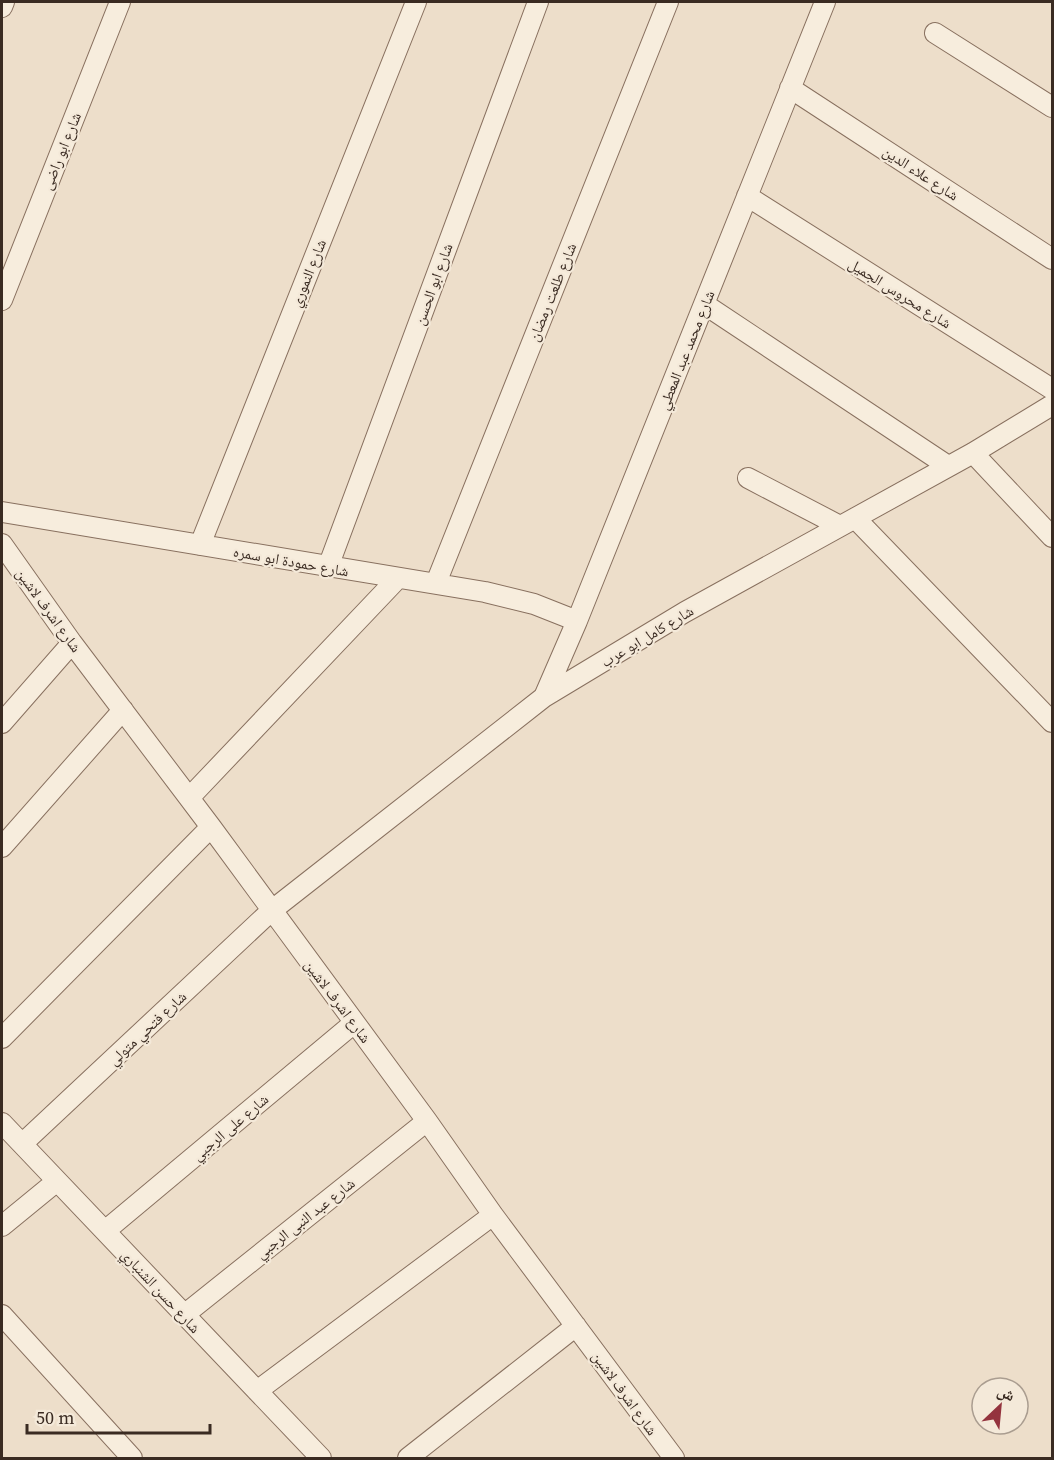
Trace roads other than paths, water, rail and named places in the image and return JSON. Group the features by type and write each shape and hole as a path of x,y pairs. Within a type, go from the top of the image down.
{"street":[{"path":"2,7 4,2"},
{"name":"شارع ابو راضى","path":"2,300 120,2"},
{"name":"شارع النموري","path":"200,545 417,2"},
{"name":"شارع طلعت رمضان","path":"436,583 668,2"},
{"name":"شارع محمد عبد المعطي","path":"544,697 577,621 825,2"},
{"name":"شارع ابو الحسن","path":"328,567 531,4"},
{"path":"935,33 1053,107"},
{"name":"شارع علاء الدين","path":"790,88 1053,259"},
{"name":"شارع محروس الجميل","path":"747,196 1053,389"},
{"path":"704,304 948,466"},
{"name":"شارع كامل ابو عرب","path":"271,911 544,697 685,612 973,453 1053,405"},
{"path":"973,453 1053,537"},
{"path":"748,478 847,522 1053,722"},
{"name":"شارع حمودة ابو سمره","path":"2,512 485,592 534,604 577,621"},
{"name":"شارع اشرف لاشين","path":"2,544 72,643 211,827 427,1121 493,1215 576,1326 666,1456"},
{"path":"189,798 398,578"},
{"path":"2,723 72,643"},
{"path":"2,847 123,710"},
{"path":"2,1038 211,827"},
{"name":"شارع فتحي متولي","path":"22,1144 271,911"},
{"name":"شارع على الرجبي","path":"105,1231 354,1023"},
{"name":"شارع عبد النبى الرجبي","path":"184,1315 427,1121"},
{"name":"شارع حسن الشنباري","path":"2,1123 321,1458"},
{"path":"2,1226 57,1181"},
{"path":"257,1391 493,1215"},
{"path":"2,1315 132,1458"},
{"path":"408,1458 576,1326"}]}
